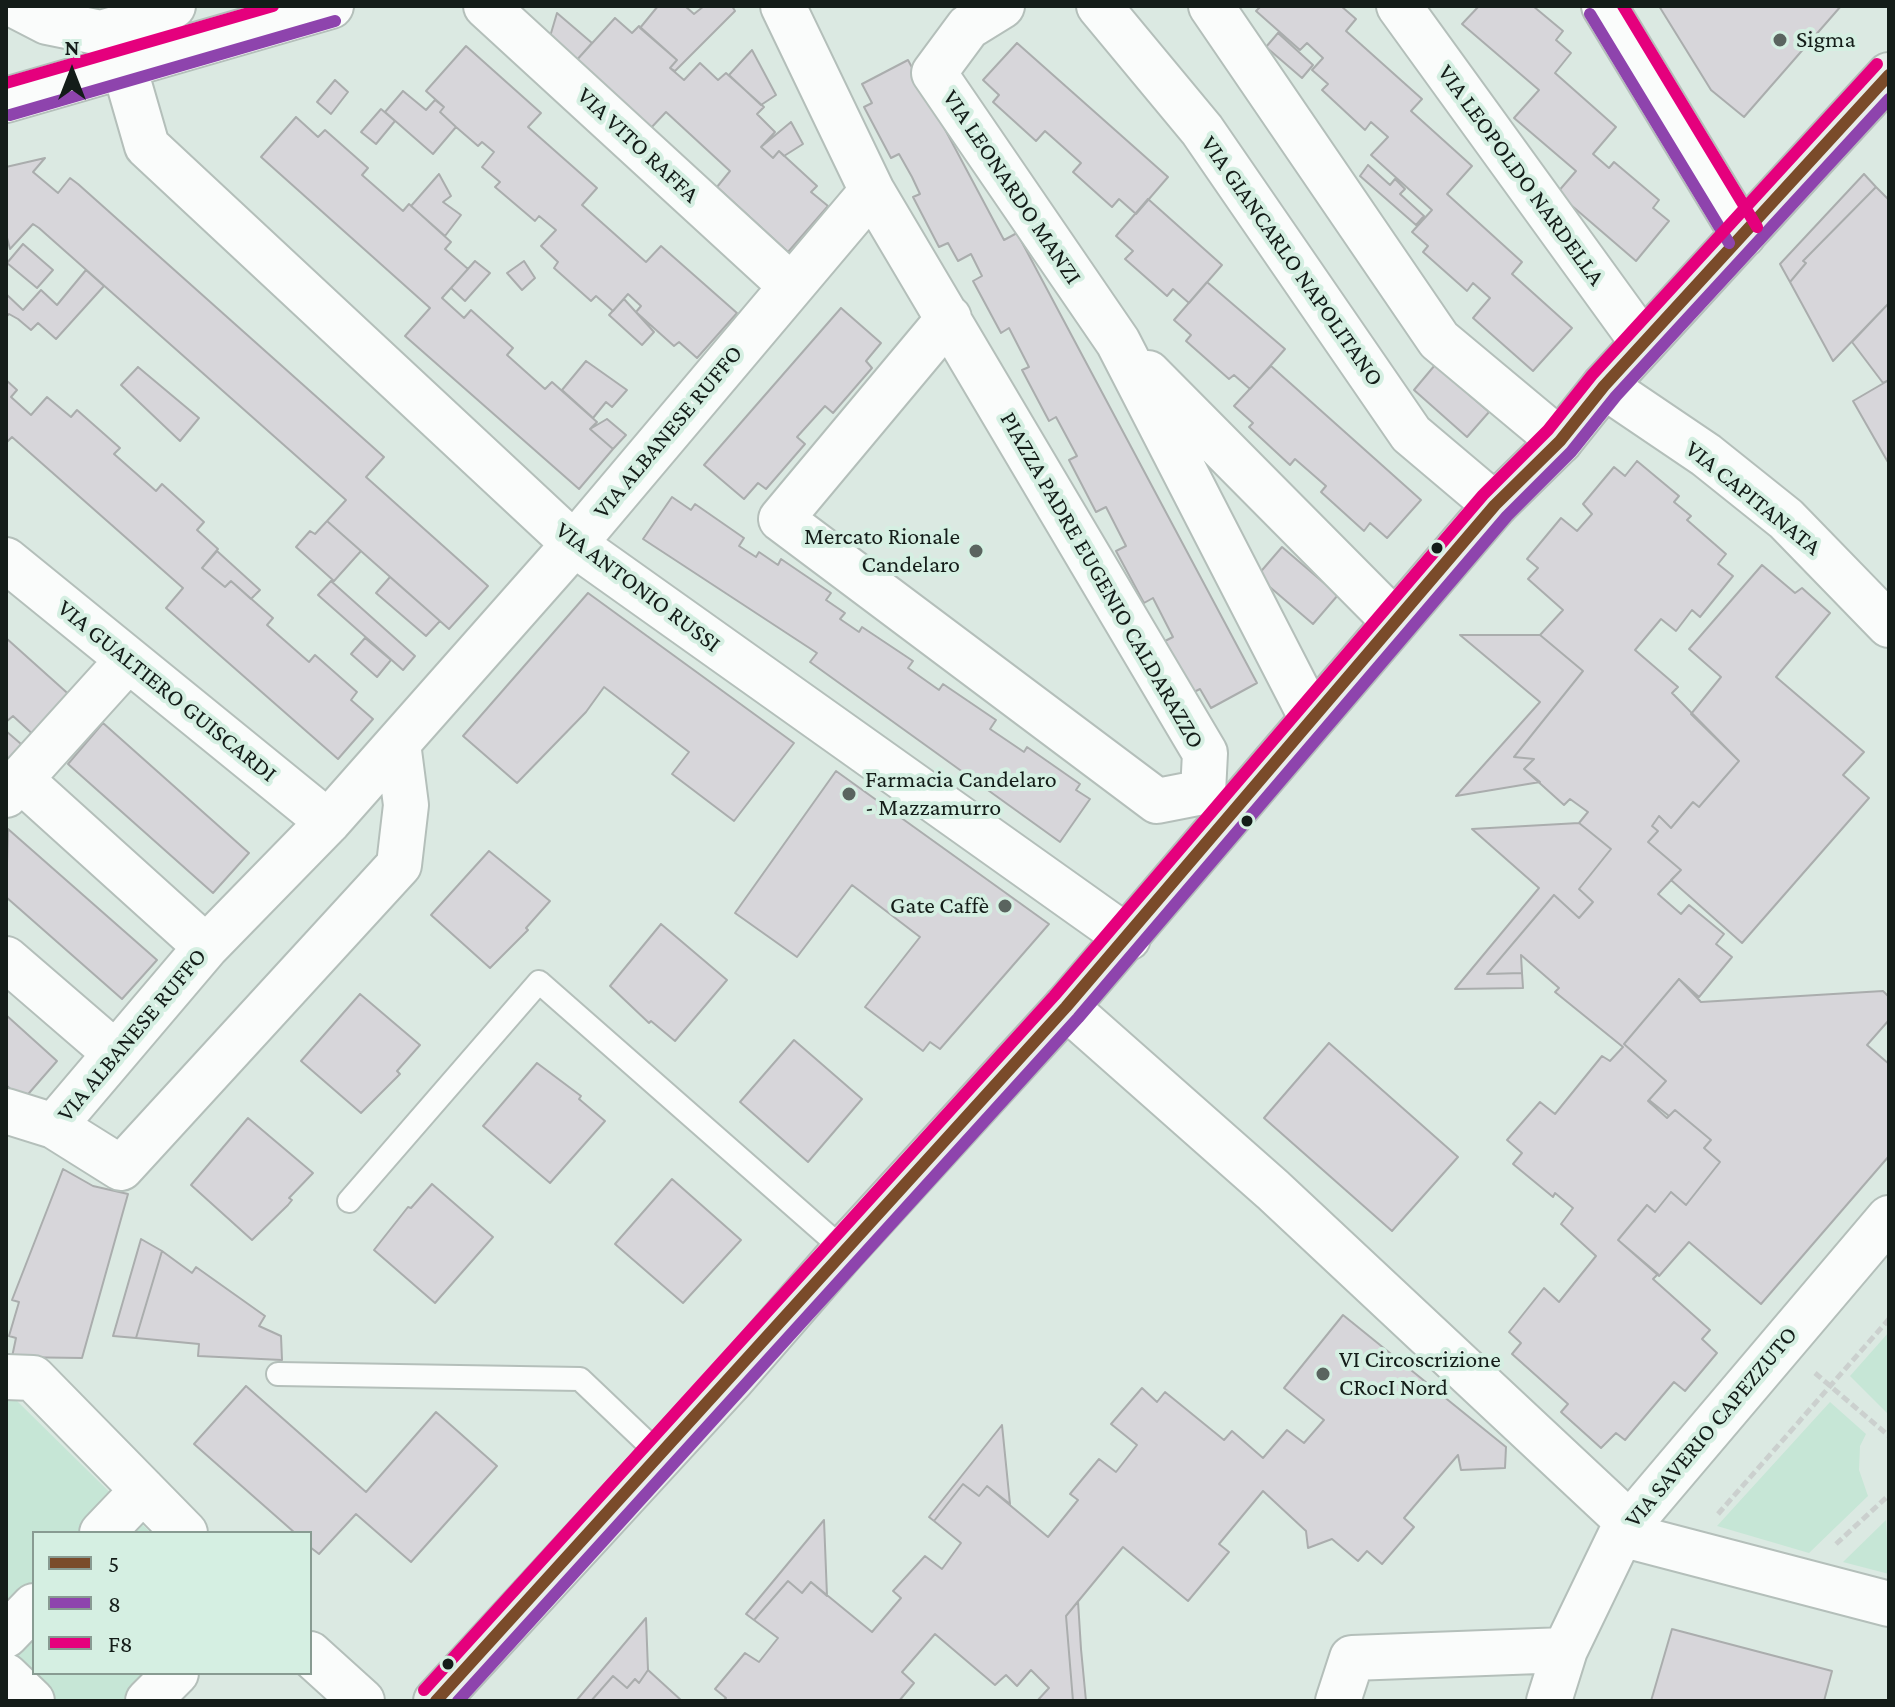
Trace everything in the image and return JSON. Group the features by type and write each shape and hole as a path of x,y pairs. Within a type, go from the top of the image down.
{"main road":[{"path":"436,1701 1128,938 1212,810 1311,717 1495,505 1560,441 1604,386 1889,75"}],"street":[{"path":"16,6 47,22 101,33 143,21 173,6"},
{"path":"6,100 123,63 257,15 331,6"},
{"name":"VIA VITO RAFFA","path":"486,6 790,285"},
{"name":"PIAZZA PADRE EUGENIO CALDARAZZO","path":"783,6 872,191 1205,753 1212,810"},
{"name":"VIA LEONARDO MANZI","path":"1002,6 968,27 934,73 1118,342 1311,717"},
{"name":"VIA GIANCARLO NAPOLITANO","path":"1099,6 1202,130 1411,434 1495,505"},
{"path":"1211,6 1439,340 1560,441"},
{"name":"VIA LEOPOLDO NARDELLA","path":"1399,6 1643,343"},
{"path":"1604,6 1743,235"},
{"name":"VIA ANTONIO RUSSI","path":"123,63 147,146 574,544 1128,938"},
{"name":"VIA ALBANESE RUFFO","path":"398,743 406,805 399,865 121,1168 54,1126 206,947 328,822 574,544 872,191"},
{"path":"949,318 781,519 1157,801 1212,810"},
{"name":"VIA LEONARDO MANZI","path":"1118,342 1394,621"},
{"name":"VIA CAPITANATA","path":"1604,386 1706,455 1786,519 1889,625"},
{"name":"VIA GUALTIERO GUISCARDI","path":"6,560 328,822"},
{"path":"128,660 13,787 206,947"},
{"path":"6,959 115,1053"},
{"path":"1066,1007 1196,1122 1625,1528 1685,1551 1889,1604"},
{"path":"6,1111 54,1126"},
{"name":"VIA SAVERIO CAPEZZUTO","path":"1549,1701 1565,1650 1625,1528 1889,1218"},
{"path":"6,1377 33,1378 183,1531"},
{"path":"104,1531 143,1490"},
{"path":"6,1635 32,1608"},
{"path":"1338,1701 1352,1658 1565,1650"},
{"path":"312,1656 362,1701"},
{"path":"148,1701 174,1675"},
{"path":"6,1676 32,1701"}],"lane":[{"path":"349,1201 539,982 844,1250"},
{"path":"278,1374 580,1379 661,1456"}],"path":[{"path":"1685,1551 1889,1319"},
{"path":"1781,1343 1889,1436"},
{"path":"1797,1580 1889,1495"}],"green space":[{"path":"1889,1332 1889,1412 1887,1413 1850,1376"},
{"path":"6,1401 17,1401 149,1531 32,1531 32,1675 147,1675 122,1701 6,1701"},
{"path":"1830,1402 1866,1434 1860,1446 1859,1470 1868,1496 1809,1553 1717,1526"},
{"path":"1886,1520 1889,1574 1843,1562"}],"building":[{"path":"658,6 685,6 694,14 704,6 732,6 735,11 675,71 670,68 677,60 640,28"},
{"path":"1261,6 1341,6 1356,19 1346,31 1422,99 1411,111 1472,166 1447,194 1522,262 1512,274 1572,328 1533,371 1473,318 1490,298 1473,283 1467,291 1423,252 1428,246 1412,232 1432,210 1371,155 1388,137 1371,122 1365,130 1322,90 1328,84 1312,70 1323,58 1307,43 1300,50 1256,11"},
{"path":"1479,6 1533,6 1563,31 1556,40 1571,53 1555,73 1616,127 1593,154 1609,168 1614,162 1659,200 1653,208 1669,221 1636,261 1557,193 1576,171 1514,118 1539,90 1462,24"},
{"path":"1659,6 1841,6 1744,117 1711,90"},
{"path":"557,13 592,43 575,62 549,40"},
{"path":"615,18 632,33 639,26 677,60 670,68 684,80 700,63 718,80 726,73 764,107 757,114 775,132 761,147 773,158 779,151 817,186 811,192 828,206 788,252 717,187 730,171 666,112 649,130 575,62"},
{"path":"1278,33 1313,65 1302,78 1266,47"},
{"path":"1017,43 1168,177 1136,214 1119,199 1112,207 1073,172 1081,163 1045,131 1036,141 993,102 999,95 983,80"},
{"path":"466,46 541,113 528,127 597,188 582,205 646,262 661,246 737,313 697,358 679,342 674,346 636,312 641,306 628,294 613,311 596,296 591,301 554,268 558,262 541,246 556,230 539,216 535,221 495,187 500,182 482,167 494,152 482,142 478,146 456,127 440,112 444,107 426,91"},
{"path":"752,50 776,95 761,105 729,75"},
{"path":"908,60 1004,240 1017,233 1257,683 1211,708 1200,689 1192,693 1165,641 1173,637 1153,598 1144,603 1116,551 1126,546 1106,507 1096,512 1069,460 1077,456 1056,417 1049,421 1022,370 1029,367 1009,328 1001,333 973,281 982,276 971,254 958,261 948,243 939,247 913,197 920,194 912,177 899,154 891,158 864,107 872,103 862,84"},
{"path":"335,80 348,92 331,114 317,102"},
{"path":"403,91 426,110 435,100 444,107 440,112 456,127 433,154 385,112"},
{"path":"381,109 395,121 376,144 361,132"},
{"path":"296,117 318,137 325,130 368,168 362,175 403,211 409,204 451,242 445,249 468,269 442,298 464,318 471,310 513,348 507,355 545,389 552,382 597,422 590,429 613,449 579,489 405,336 430,308 261,157"},
{"path":"791,122 803,144 784,156 779,151 773,158 761,147"},
{"path":"45,158 33,172 58,193 70,178 78,184 384,457 366,477 488,586 449,629 327,521 346,500 39,228 33,224 10,249 6,234 6,167"},
{"path":"1368,165 1390,185 1395,179 1405,189 1400,194 1424,216 1416,225 1360,176"},
{"path":"439,174 451,196 443,202 461,215 445,236 411,206"},
{"path":"1864,174 1876,187 1803,261 1806,263 1790,282 1780,264"},
{"path":"1876,187 1889,200 1889,303 1833,361 1790,282 1806,263 1803,261"},
{"path":"1148,199 1222,265 1189,303 1173,289 1167,296 1125,259 1133,251 1116,236"},
{"path":"23,244 53,270 37,288 7,263"},
{"path":"475,261 490,273 465,301 451,288"},
{"path":"524,261 535,278 522,290 507,273"},
{"path":"86,270 104,286 56,339 38,323 31,330 9,314 6,317 6,294 23,310 41,290 57,305"},
{"path":"1207,282 1285,349 1250,389 1234,375 1229,379 1186,341 1191,335 1174,320"},
{"path":"624,299 654,332 642,345 609,315"},
{"path":"1889,303 1889,380 1883,383 1852,342"},
{"path":"841,308 881,343 866,361 872,368 833,413 825,406 797,437 805,444 766,489 758,483 744,499 704,465"},
{"path":"586,361 627,390 612,407 606,402 593,418 562,390"},
{"path":"1435,365 1489,412 1467,437 1414,390"},
{"path":"1271,366 1421,500 1387,538 1370,523 1364,531 1321,492 1326,486 1295,459 1290,465 1249,427 1253,423 1234,406"},
{"path":"138,367 199,418 180,441 121,385"},
{"path":"6,380 17,390 11,397 31,415 47,397 71,417 77,410 120,448 114,454 156,491 162,484 204,522 197,530 218,549 202,568 225,587 231,581 273,618 267,625 309,662 315,655 357,692 351,700 373,719 338,759 166,608 183,588 12,437 6,443"},
{"path":"1889,380 1889,464 1853,401"},
{"path":"607,419 626,435 613,449 590,429"},
{"path":"1637,461 1679,496 1674,502 1691,516 1687,520 1726,554 1718,564 1733,576 1700,617 1692,610 1676,631 1661,619 1635,650 1678,687 1672,693 1739,761 1699,807 1693,802 1671,828 1659,816 1652,826 1658,831 1648,842 1681,870 1658,894 1681,914 1689,905 1724,934 1716,944 1732,957 1699,997 1679,979 1624,1044 1666,1081 1648,1101 1667,1118 1675,1110 1711,1140 1704,1148 1720,1162 1686,1205 1671,1192 1655,1212 1647,1205 1618,1240 1658,1274 1653,1279 1710,1330 1702,1339 1717,1353 1685,1391 1674,1382 1625,1440 1616,1433 1601,1448 1561,1412 1568,1404 1512,1354 1521,1343 1509,1332 1544,1288 1559,1302 1596,1256 1561,1224 1573,1208 1555,1193 1553,1197 1513,1164 1522,1153 1507,1140 1540,1102 1555,1114 1602,1056 1610,1061 1623,1047 1555,992 1559,988 1521,955 1522,973 1487,974 1554,895 1579,918 1593,902 1579,889 1611,849 1579,823 1588,812 1570,799 1564,805 1524,769 1534,759 1514,757 1583,671 1540,635 1563,610 1528,579 1538,568 1527,559 1561,518 1577,531 1592,514 1583,504 1614,467 1625,476"},
{"path":"672,497 691,510 695,504 744,538 739,546 756,557 759,552 778,565 781,559 831,593 826,600 845,613 840,619 859,632 862,627 913,661 908,668 939,690 943,684 996,720 990,729 1024,752 1027,747 1080,784 1076,790 1090,799 1060,842 810,662 817,653 643,539"},
{"path":"327,521 361,551 334,581 296,547 310,531 315,534"},
{"path":"1282,547 1338,595 1313,624 1257,576"},
{"path":"217,551 260,590 251,599 231,581 225,587 202,568"},
{"path":"1762,565 1795,593 1802,588 1830,613 1776,677 1864,752 1843,775 1869,798 1742,943 1671,880 1681,870 1648,842 1658,831 1652,826 1659,816 1671,828 1693,802 1699,807 1739,761 1691,714 1721,677 1689,649"},
{"path":"390,577 440,621 426,636 376,593"},
{"path":"331,581 415,656 403,670 318,595"},
{"path":"588,593 794,743 734,821 672,774 689,752 604,687 586,712 517,783 463,736"},
{"path":"1460,635 1540,635 1583,671 1514,757 1534,759 1524,769 1540,782 1456,796 1540,702"},
{"path":"6,638 74,699 38,739 13,716 6,722"},
{"path":"365,638 391,660 377,677 351,654"},
{"path":"103,723 249,853 213,893 68,764"},
{"path":"6,731 28,750 6,770"},
{"path":"836,771 1049,924 940,1049 930,1042 923,1051 865,1007 920,937 852,885 797,957 735,913"},
{"path":"1579,823 1611,849 1579,889 1593,902 1579,918 1554,895 1487,974 1522,973 1523,988 1455,989 1539,888 1472,829"},
{"path":"8,829 157,960 122,999 6,897"},
{"path":"489,851 550,901 526,928 528,930 490,968 431,915"},
{"path":"661,924 727,980 675,1041 651,1021 649,1023 610,986"},
{"path":"1679,979 1701,1002 1883,991 1889,997 1889,1020 1867,1045 1889,1064 1889,1156 1761,1304 1689,1242 1659,1276 1618,1240 1647,1205 1655,1212 1671,1192 1686,1205 1720,1162 1704,1148 1711,1140 1675,1110 1669,1116 1649,1100 1666,1081 1624,1044"},
{"path":"360,994 420,1045 397,1071 400,1074 361,1113 301,1061"},
{"path":"6,1015 57,1061 23,1100 6,1085"},
{"path":"794,1040 862,1099 808,1162 740,1102"},
{"path":"1329,1043 1458,1157 1392,1231 1264,1118"},
{"path":"537,1063 581,1096 579,1099 605,1121 550,1183 483,1126"},
{"path":"248,1118 313,1173 289,1198 292,1200 288,1205 252,1240 191,1185"},
{"path":"63,1169 93,1186 128,1194 82,1358 12,1357 16,1338 9,1336 19,1302 12,1300"},
{"path":"672,1179 741,1240 683,1303 615,1244"},
{"path":"432,1184 493,1237 435,1303 374,1250 408,1207 411,1208"},
{"path":"141,1239 162,1251 136,1338 113,1336"},
{"path":"162,1251 192,1273 196,1267 265,1316 259,1326 281,1336 282,1360 198,1356 199,1344 136,1338"},
{"path":"1343,1315 1506,1447 1505,1468 1461,1470 1458,1455 1404,1518 1414,1527 1382,1564 1367,1551 1358,1561 1332,1539 1308,1548 1306,1531 1263,1491 1219,1544 1229,1552 1188,1601 1123,1547 1066,1616 1073,1701 1037,1701 1049,1688 1031,1670 1017,1686 1006,1675 995,1685 935,1634 902,1672 914,1683 899,1701 723,1701 726,1698 715,1689 745,1653 759,1662 778,1638 754,1620 788,1581 802,1593 811,1582 872,1632 901,1598 893,1591 925,1556 942,1569 961,1543 934,1521 963,1484 979,1496 987,1486 1048,1537 1078,1500 1070,1494 1099,1459 1116,1472 1137,1445 1111,1424 1142,1388 1157,1402 1165,1392 1224,1440 1232,1431 1263,1458 1287,1430 1304,1443 1324,1420 1284,1388"},
{"path":"246,1386 366,1492 436,1412 497,1466 411,1562 356,1514 319,1554 312,1549 312,1531 293,1531 194,1444"},
{"path":"1002,1425 1010,1504 987,1486 979,1496 963,1484 934,1521 929,1517"},
{"path":"824,1520 827,1596 811,1582 802,1593 788,1581 754,1620 746,1614"},
{"path":"1078,1601 1086,1701 1073,1701 1066,1616"},
{"path":"646,1618 648,1670 639,1683 635,1679 627,1688 613,1676 591,1701 576,1701"},
{"path":"1672,1629 1832,1671 1824,1701 1651,1701"},
{"path":"648,1670 682,1701 591,1701 613,1676 627,1688 635,1679 639,1683"}],"transit line":[{"name":"F8","path":"6,83 273,6"},
{"name":"F8","path":"1623,6 1757,227"},
{"name":"8","path":"1590,14 1729,243"},
{"name":"8","path":"10,115 335,21"},
{"name":"F8","path":"424,1690 1054,996 1483,495 1548,430 1592,375 1877,64"},
{"name":"5","path":"436,1701 1066,1007 1495,505 1560,441 1604,386 1889,75"},
{"name":"8","path":"458,1701 1078,1018 1507,516 1571,452 1616,396 1889,99"}],"place":[{"name":"Sigma","path":"1780,40"},
{"name":"Mercato Rionale Candelaro","path":"976,551"},
{"name":"Farmacia Candelaro - Mazzamurro","path":"849,794"},
{"name":"Gate Caffè","path":"1005,906"},
{"name":"VI Circoscrizione CRocI Nord","path":"1323,1374"}]}
